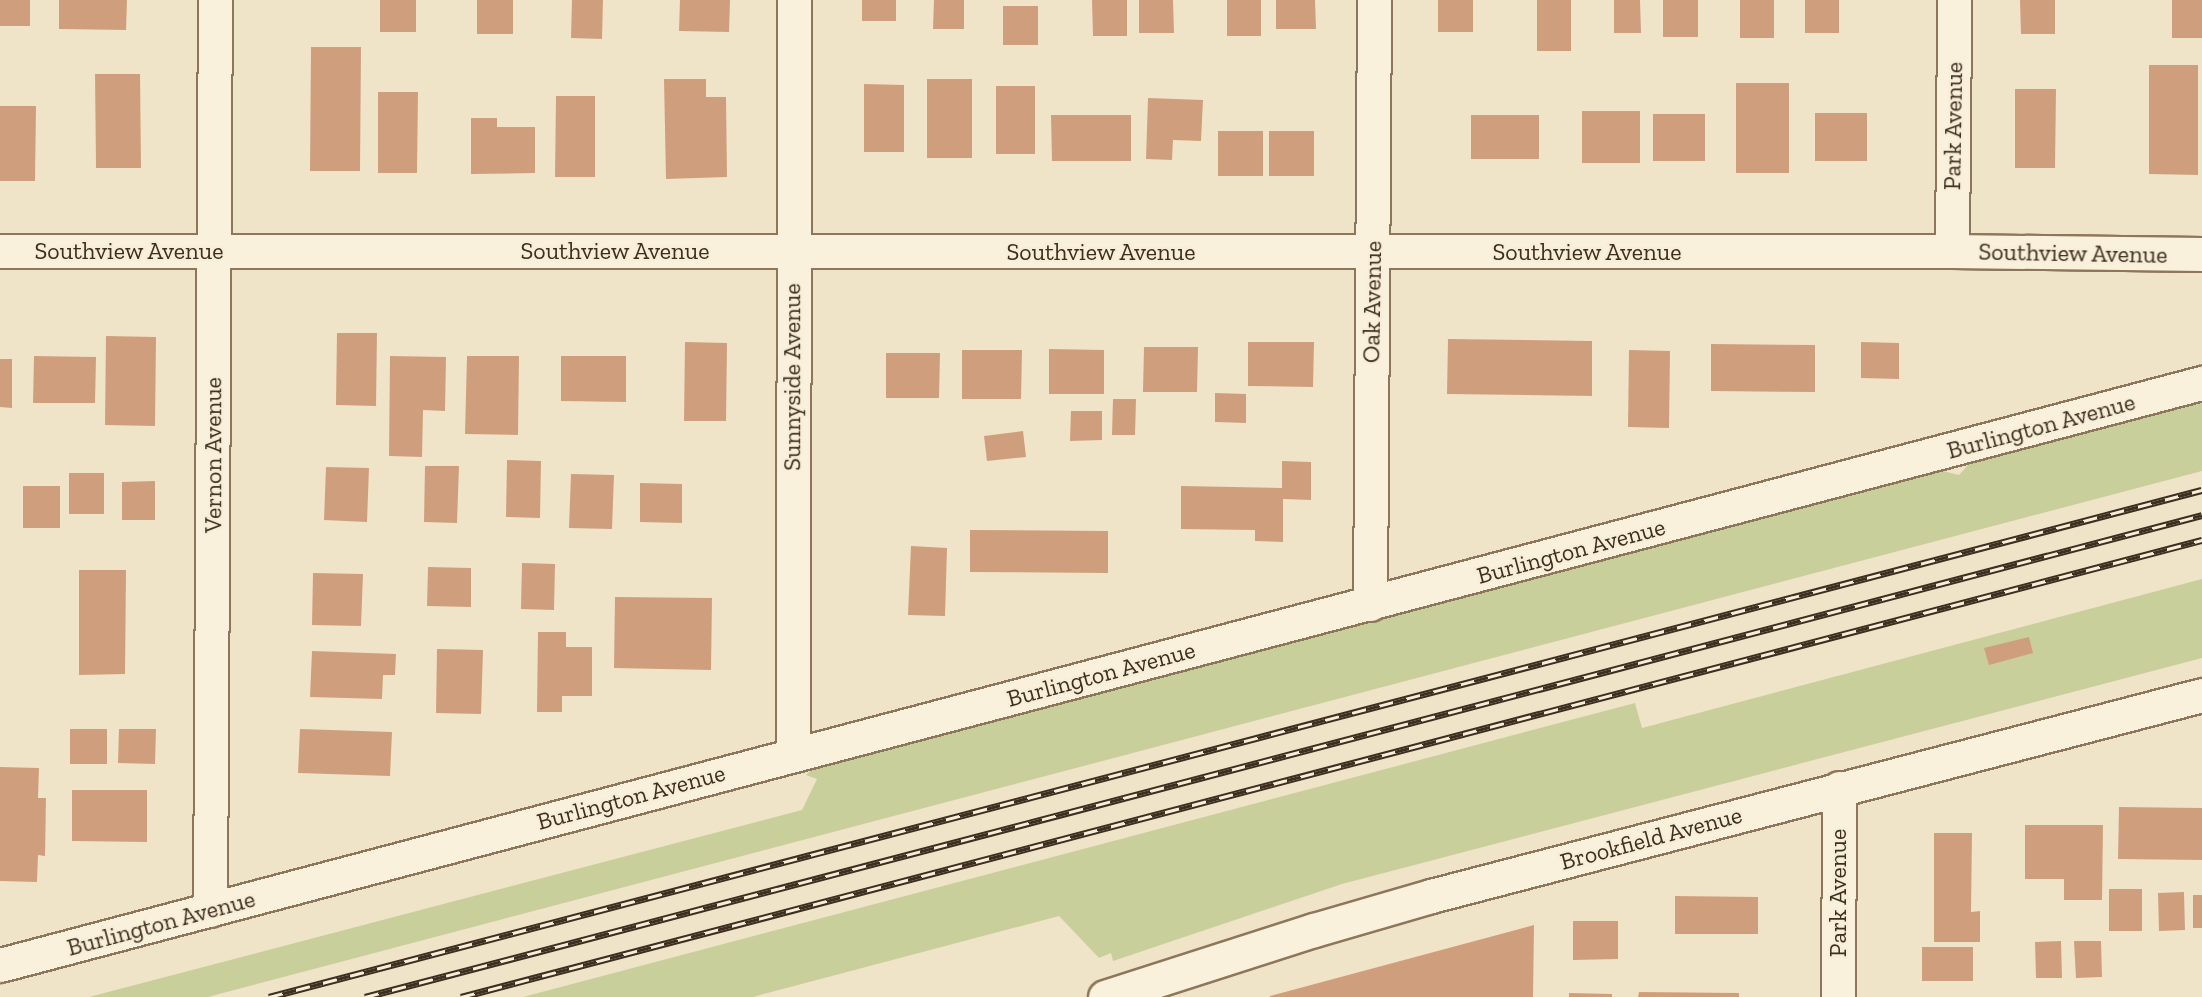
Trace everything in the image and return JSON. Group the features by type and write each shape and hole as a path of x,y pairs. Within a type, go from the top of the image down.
{"street":[{"name":"Vernon Avenue","path":"210,910 215,0"},
{"name":"Sunnyside Avenue","path":"793,754 794,0"},
{"name":"Oak Avenue","path":"1370,604 1374,0"},
{"name":"Park Avenue","path":"1952,251 1954,0"},
{"name":"Southview Avenue","path":"0,251 1952,251 2202,254"},
{"name":"Burlington Avenue","path":"0,965 2202,383"},
{"name":"Brookfield Avenue","path":"1115,994 1378,912 1839,788 2202,695"},
{"name":"Park Avenue","path":"1838,997 1839,788"}],"green space":[{"path":"2202,403 2202,471 208,997 89,997 802,810 817,779 806,775 811,770 1943,471 1959,475 1970,463"},
{"path":"2202,579 2202,658 1342,884 1113,961 1111,953 1099,958 1059,916 753,997 523,997 1635,703 1642,728"}],"building":[{"path":"0,0 30,0 30,26 0,26"},
{"path":"59,0 127,0 126,30 59,29"},
{"path":"380,0 416,0 416,32 380,32"},
{"path":"477,0 513,0 513,34 477,34"},
{"path":"572,0 603,0 602,39 571,38"},
{"path":"680,0 730,0 729,32 679,31"},
{"path":"862,0 896,0 896,21 862,21"},
{"path":"934,0 964,0 964,29 933,29"},
{"path":"1092,0 1127,0 1127,36 1093,36"},
{"path":"1139,0 1173,0 1174,33 1139,33"},
{"path":"1227,0 1261,0 1261,36 1227,36"},
{"path":"1276,0 1315,0 1316,29 1276,29"},
{"path":"1438,0 1473,0 1473,32 1438,32"},
{"path":"1537,0 1571,0 1571,51 1537,51"},
{"path":"1614,0 1640,0 1641,33 1614,33"},
{"path":"1663,0 1698,0 1698,37 1663,37"},
{"path":"1740,0 1774,0 1774,38 1740,38"},
{"path":"1805,0 1839,0 1839,33 1805,33"},
{"path":"2020,0 2055,0 2055,34 2021,34"},
{"path":"2172,0 2202,0 2202,38 2172,38"},
{"path":"1003,6 1038,6 1038,45 1003,45"},
{"path":"311,47 361,47 360,171 310,171"},
{"path":"2149,65 2198,65 2198,175 2149,174"},
{"path":"95,74 140,74 141,168 96,168"},
{"path":"664,79 706,79 706,97 726,97 727,177 666,179"},
{"path":"927,79 972,79 972,158 927,158"},
{"path":"1736,83 1789,83 1789,173 1736,173"},
{"path":"864,84 904,85 904,152 864,152"},
{"path":"996,86 1035,86 1035,154 996,154"},
{"path":"2015,89 2056,89 2055,168 2015,168"},
{"path":"378,92 418,92 417,173 378,173"},
{"path":"556,96 595,96 595,177 555,177"},
{"path":"1148,98 1203,100 1201,141 1173,140 1172,160 1146,159"},
{"path":"0,106 36,106 35,181 0,181"},
{"path":"1582,111 1640,111 1640,163 1582,163"},
{"path":"1815,113 1867,113 1867,161 1815,161"},
{"path":"1653,114 1705,114 1705,161 1653,161"},
{"path":"1051,115 1131,115 1131,161 1052,161"},
{"path":"1471,115 1539,115 1539,159 1471,159"},
{"path":"471,118 497,118 497,127 535,127 535,173 471,174"},
{"path":"1218,131 1263,131 1263,176 1218,176"},
{"path":"1269,131 1314,131 1314,176 1269,176"},
{"path":"337,333 377,333 376,406 336,405"},
{"path":"106,336 156,337 155,426 105,425"},
{"path":"1448,339 1592,341 1592,396 1447,394"},
{"path":"685,342 727,343 726,421 684,421"},
{"path":"1248,342 1314,342 1313,387 1248,386"},
{"path":"1861,342 1899,343 1899,379 1861,378"},
{"path":"1711,344 1815,345 1815,392 1711,391"},
{"path":"1144,347 1198,347 1197,392 1143,392"},
{"path":"1049,349 1104,350 1104,394 1049,394"},
{"path":"962,350 1022,350 1021,399 962,399"},
{"path":"1629,350 1670,351 1669,428 1628,427"},
{"path":"886,353 940,353 939,398 886,398"},
{"path":"34,356 96,357 95,403 33,403"},
{"path":"390,356 446,357 445,411 423,410 422,457 389,456"},
{"path":"467,356 519,356 518,435 465,434"},
{"path":"561,356 626,356 626,402 561,401"},
{"path":"0,359 12,359 12,408 0,407"},
{"path":"1215,393 1246,394 1246,423 1215,422"},
{"path":"1113,399 1136,399 1135,435 1112,435"},
{"path":"1071,411 1102,411 1102,440 1070,441"},
{"path":"1023,431 1026,457 987,461 984,436"},
{"path":"507,460 541,461 540,518 506,517"},
{"path":"1282,461 1311,462 1311,500 1283,499 1283,542 1255,541 1255,530 1181,529 1181,486 1282,488"},
{"path":"425,466 459,466 457,523 424,522"},
{"path":"326,467 369,468 367,522 324,520"},
{"path":"69,473 104,473 104,514 69,514"},
{"path":"571,474 614,475 612,529 569,528"},
{"path":"155,481 155,520 122,520 122,482"},
{"path":"640,483 682,484 682,523 640,522"},
{"path":"23,486 60,486 60,528 23,528"},
{"path":"970,530 1108,531 1108,573 970,572"},
{"path":"911,546 947,548 945,616 908,615"},
{"path":"522,563 555,564 554,610 521,609"},
{"path":"428,567 471,568 471,607 427,606"},
{"path":"79,570 126,570 125,674 79,675"},
{"path":"313,573 363,574 361,626 312,625"},
{"path":"615,597 712,598 711,670 614,668"},
{"path":"538,632 566,632 566,647 592,647 592,696 562,696 562,712 537,712"},
{"path":"2029,637 2033,653 1989,665 1984,648"},
{"path":"437,649 483,650 481,714 436,713"},
{"path":"312,651 396,654 395,675 383,675 382,699 310,697"},
{"path":"70,729 107,729 107,764 70,764"},
{"path":"119,729 156,729 155,764 118,763"},
{"path":"300,729 392,732 390,776 298,773"},
{"path":"0,767 39,768 38,798 46,798 45,856 38,855 37,882 0,881"},
{"path":"72,790 147,790 147,842 72,841"},
{"path":"2119,807 2202,808 2202,860 2118,859"},
{"path":"2025,825 2103,825 2102,900 2064,900 2064,879 2025,879"},
{"path":"1934,833 1972,833 1971,912 1980,911 1980,942 1934,942"},
{"path":"2109,889 2142,889 2142,931 2109,931"},
{"path":"2184,892 2185,930 2159,931 2158,893"},
{"path":"2193,895 2202,895 2202,928 2193,928"},
{"path":"1675,896 1758,897 1758,934 1675,934"},
{"path":"1573,921 1618,921 1618,959 1573,960"},
{"path":"1534,925 1533,997 1270,997 1270,996"},
{"path":"2061,941 2062,978 2036,978 2035,942"},
{"path":"2074,941 2101,941 2102,977 2076,978"},
{"path":"1922,947 1973,947 1973,981 1922,981"},
{"path":"1639,992 1739,993 1739,997 1638,997"},
{"path":"1569,993 1612,994 1612,997 1569,997"}],"railway":[{"path":"269,997 2202,490"},
{"path":"365,997 2202,515"},
{"path":"461,997 2202,540"}]}
